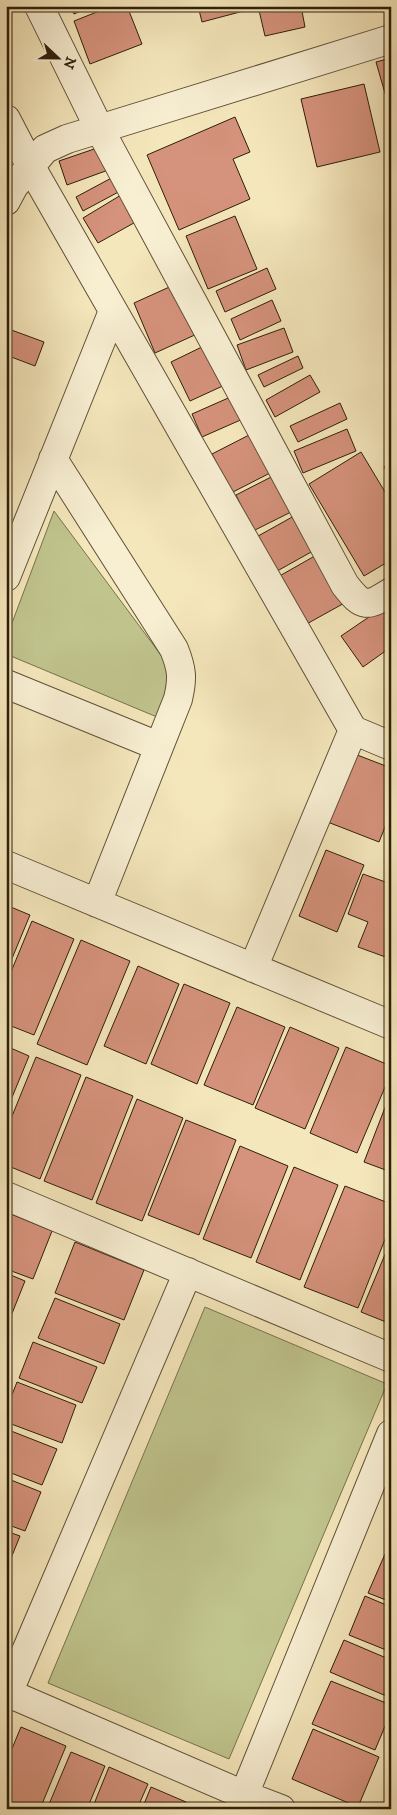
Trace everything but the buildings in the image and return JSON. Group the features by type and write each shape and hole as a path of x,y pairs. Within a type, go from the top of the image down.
{"street":[{"path":"38,6 99,128 345,585 355,598 366,603 376,601 391,592"},
{"path":"6,201 14,186 45,149 67,139 391,39"},
{"path":"6,119 31,167 353,730 391,746"},
{"path":"6,577 113,311"},
{"path":"53,459 174,649 181,666 182,680 178,699 97,903"},
{"path":"6,684 158,746"},
{"path":"253,968 353,730"},
{"path":"6,865 391,1025"},
{"path":"6,1196 391,1358"},
{"path":"188,1272 7,1695 244,1795 282,1809"},
{"path":"244,1795 391,1434"}],"green space":[{"path":"54,511 175,674 157,717 6,654 6,639"},
{"path":"205,1307 387,1384 229,1759 48,1683"}]}
